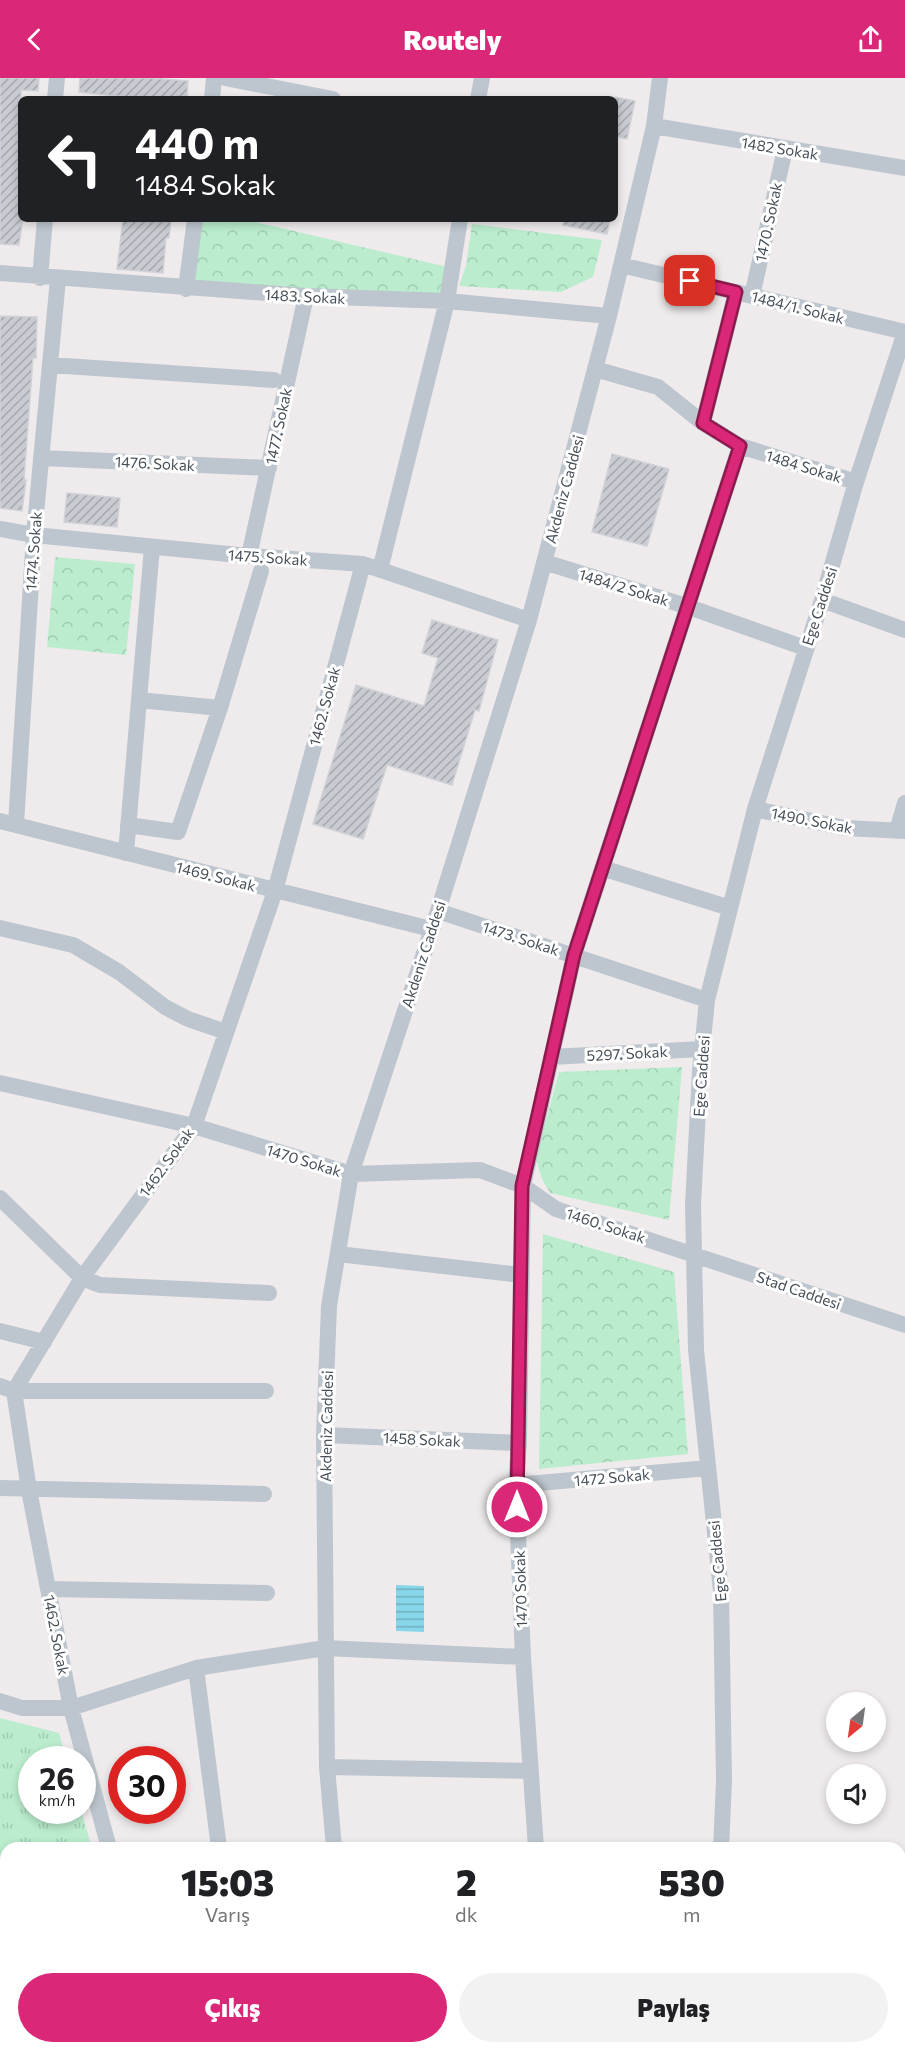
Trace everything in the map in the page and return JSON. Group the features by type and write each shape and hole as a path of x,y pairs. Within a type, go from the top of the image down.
{"street":[{"path":"55,96 57,78"},
{"path":"212,96 214,78"},
{"path":"225,78 318,96"},
{"path":"479,96 482,78"},
{"name":"Akdeniz Caddesi","path":"333,1842 327,1767 324,1435 329,1306 351,1174 438,911 529,620 609,316 654,126 660,78"},
{"name":"1482 Sokak","path":"654,126 905,168"},
{"name":"1470. Sokak","path":"703,423 744,294 785,149"},
{"path":"40,278 45,222"},
{"path":"186,288 195,222"},
{"path":"380,570 447,302 460,222"},
{"name":"1484/1. Sokak","path":"621,265 905,332"},
{"name":"1483. Sokak","path":"0,273 40,278 306,296 447,302 609,316"},
{"name":"1474. Sokak","path":"8,823 58,279"},
{"name":"1477. Sokak","path":"249,556 306,296"},
{"name":"Ege Caddesi","path":"721,1842 724,1781 722,1591 696,1350 693,1205 706,1000 755,809 905,332"},
{"path":"50,365 273,380"},
{"name":"1484 Sokak","path":"595,369 658,387 703,423 740,446 856,482"},
{"name":"1470 Sokak","path":"536,1842 523,1657 516,1485 519,1443 522,1186 574,955 740,446"},
{"name":"1476. Sokak","path":"41,458 269,468"},
{"name":"1475. Sokak","path":"0,528 34,536 363,564 529,620"},
{"path":"126,853 152,547"},
{"name":"1484/2 Sokak","path":"544,562 686,606 806,648"},
{"name":"1462. Sokak","path":"107,1842 71,1708 7,1389 44,1342 82,1278 194,1126 275,891 363,564"},
{"path":"128,825 178,832 220,708 261,571"},
{"path":"822,600 905,630"},
{"path":"139,700 220,708"},
{"path":"901,831 905,803"},
{"name":"1490. Sokak","path":"755,809 845,828 901,831"},
{"name":"1469. Sokak","path":"8,823 432,929"},
{"path":"602,868 730,908"},
{"name":"1473. Sokak","path":"438,911 706,1000"},
{"path":"0,928 72,945 119,972 165,1007 188,1019 226,1032"},
{"name":"5297. Sokak","path":"551,1058 702,1048"},
{"name":"1470 Sokak","path":"0,1083 194,1126 351,1174 480,1170 522,1186"},
{"name":"1460. Sokak","path":"522,1186 556,1209 694,1254"},
{"path":"0,1198 82,1278 100,1285 269,1293"},
{"path":"338,1254 521,1275"},
{"name":"Stad Caddesi","path":"694,1254 905,1325"},
{"path":"0,1331 44,1342"},
{"path":"7,1389 266,1391"},
{"name":"1458 Sokak","path":"324,1435 519,1443"},
{"name":"1472 Sokak","path":"516,1485 708,1468"},
{"path":"0,1488 264,1494"},
{"path":"48,1589 267,1593"},
{"path":"0,1701 22,1708 71,1708 196,1668 325,1648 523,1657"},
{"path":"196,1668 218,1842"},
{"path":"327,1767 531,1771"}],"green space":[{"path":"195,222 255,222 452,268 447,301 186,289"},
{"path":"472,224 602,240 593,277 561,292 459,286 466,266"},
{"path":"55,557 135,564 126,655 47,647"},
{"path":"682,1067 669,1220 550,1193 541,1177 536,1158 559,1072"},
{"path":"543,1234 674,1272 688,1454 539,1469"},
{"path":"0,1718 59,1733 62,1746 18,1746 18,1824 85,1824 90,1842 0,1842"}],"water":[{"path":"396,1585 424,1586 424,1632 396,1631"}],"building":[{"path":"0,78 39,78 38,91 21,90 21,96 18,96 18,222 23,222 19,245 0,244"},
{"path":"80,78 151,78 188,81 187,96 116,96 79,92"},
{"path":"618,98 635,101 627,139 618,137"},
{"path":"123,222 171,222 169,238 166,238 163,273 117,269"},
{"path":"564,222 609,222 607,234 563,225"},
{"path":"0,316 37,317 36,358 33,358 22,511 0,508"},
{"path":"612,454 669,469 647,546 592,532"},
{"path":"67,493 120,498 117,527 64,522"},
{"path":"432,620 498,640 479,711 475,710 452,785 387,765 363,839 313,824 356,685 424,706 438,658 422,653"}],"route":[{"path":"517,1507 522,1186 574,955 740,446 703,423 736,292 690,281"}]}
